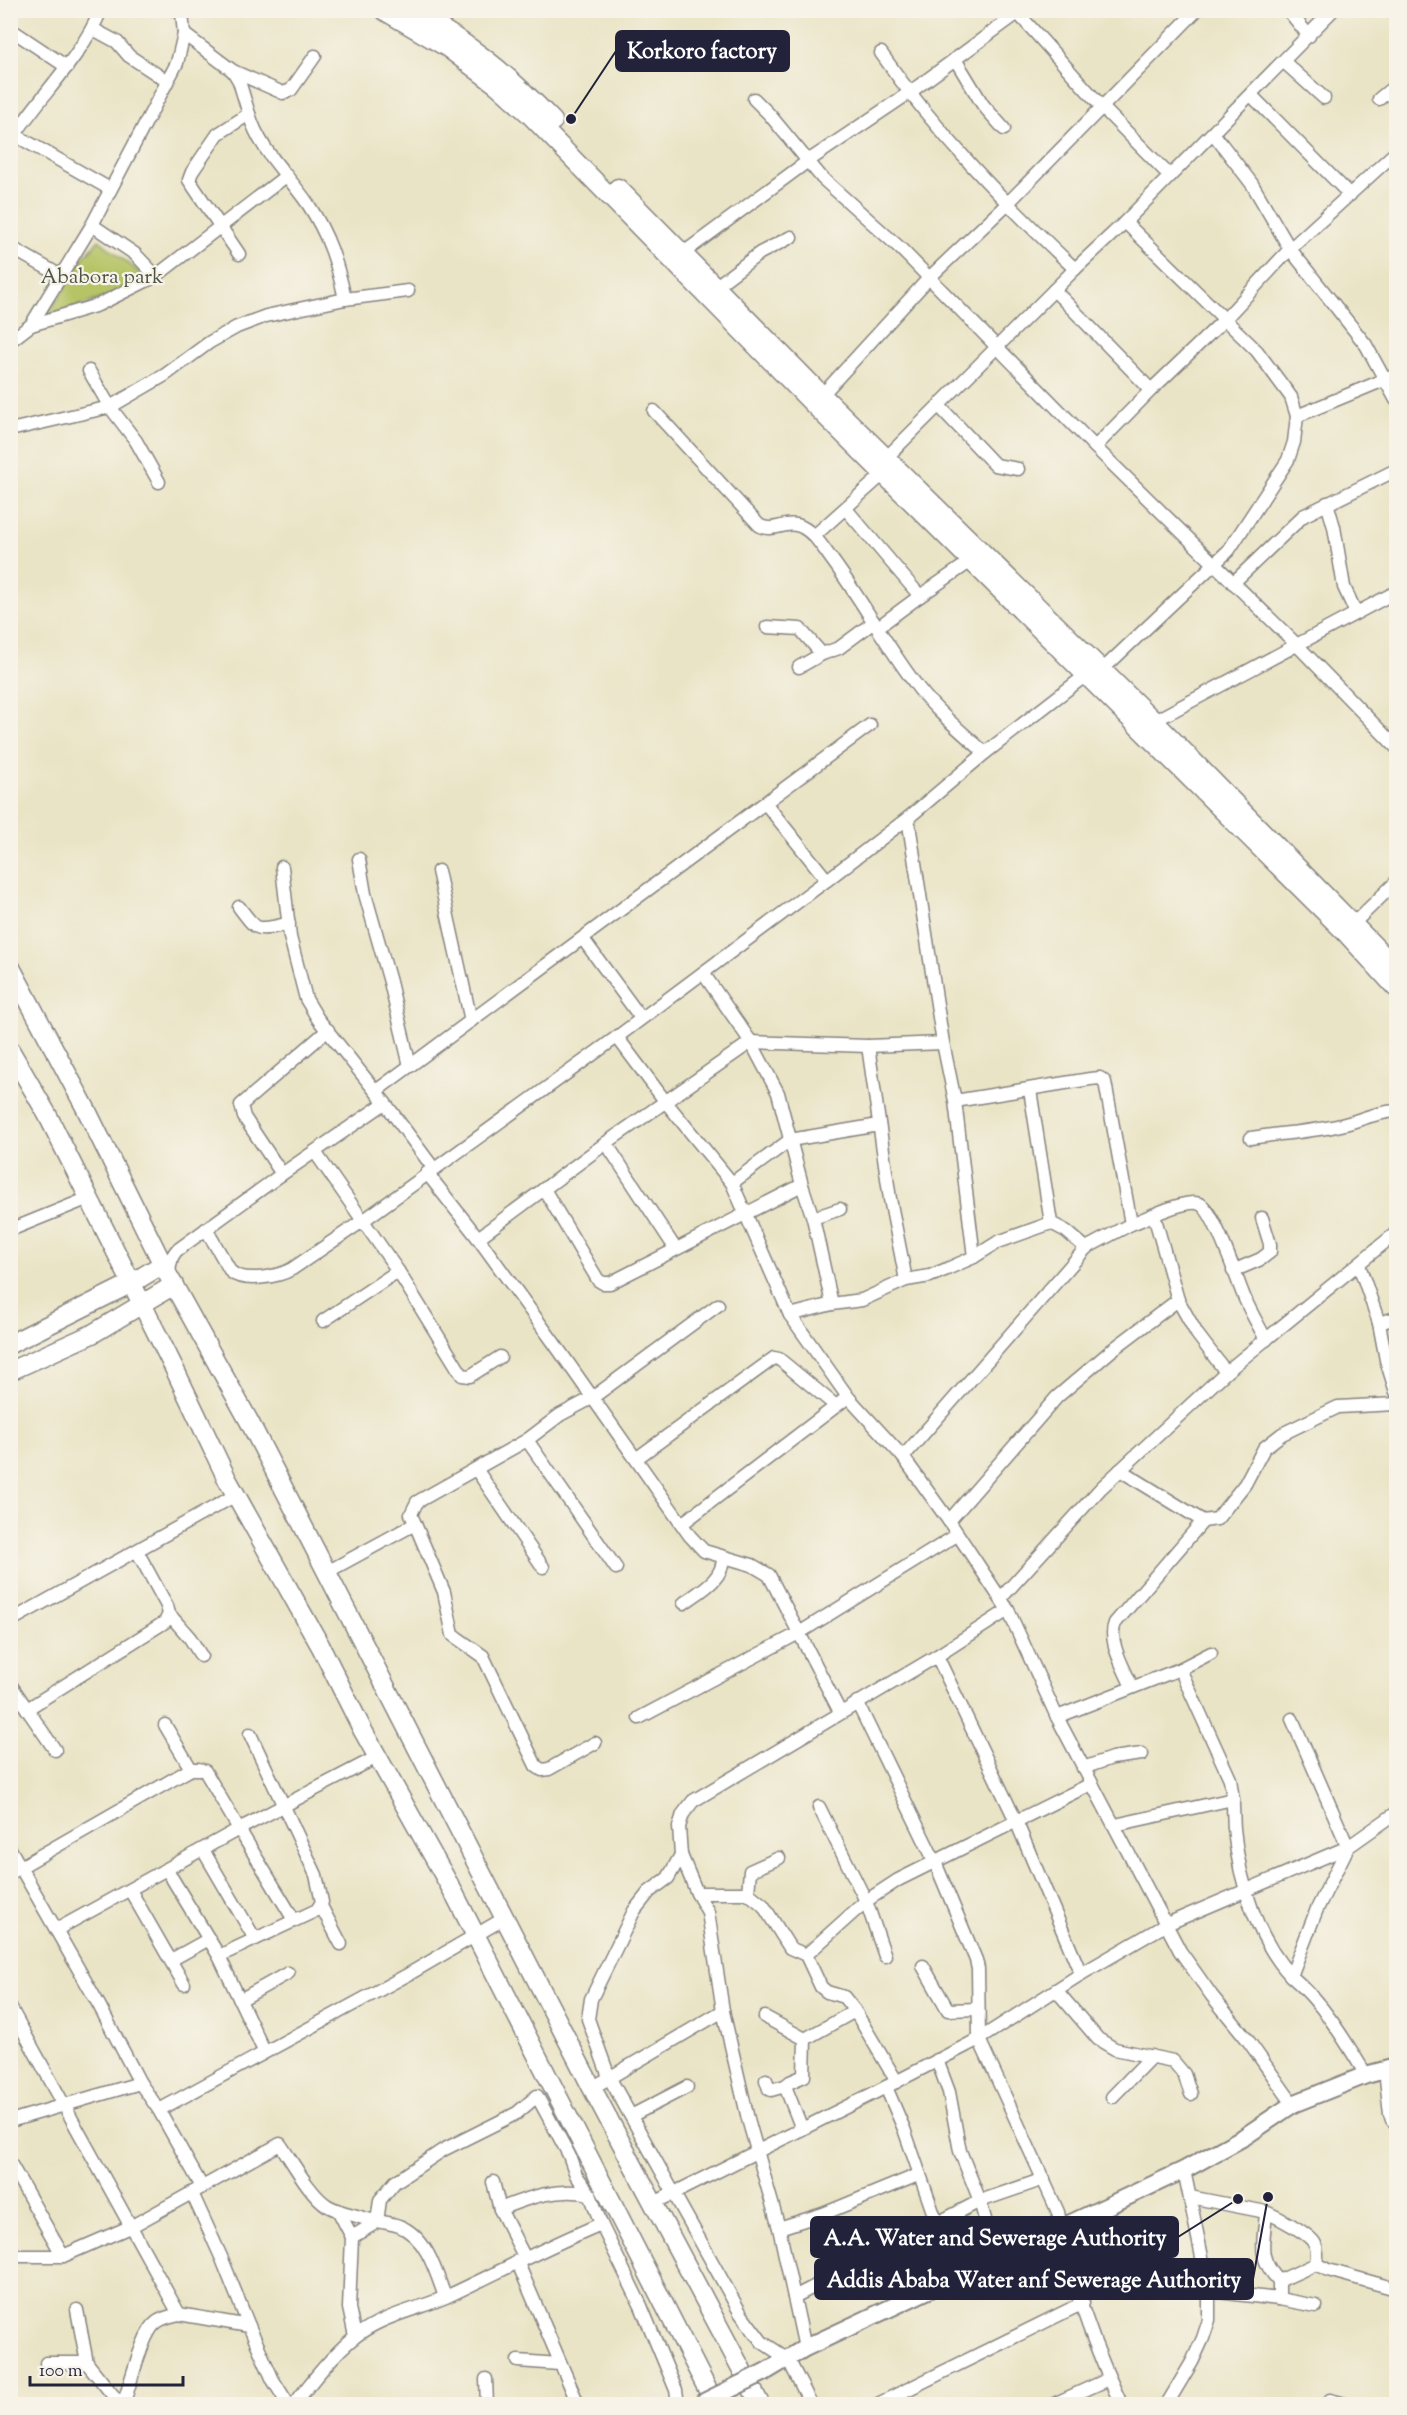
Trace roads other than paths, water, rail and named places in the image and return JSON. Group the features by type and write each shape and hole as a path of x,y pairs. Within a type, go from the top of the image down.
{"main road":[{"path":"383,10 448,48 497,85 528,113 689,280 885,466 1093,673 1345,932 1396,988"},
{"path":"411,10 456,36 518,85 822,395 971,561 1093,673 1154,721 1396,968"},
{"path":"10,966 85,1107 168,1275 249,1421 592,2088 759,2404"},
{"path":"10,1050 47,1114 236,1496 321,1647 377,1757 455,1895 715,2404"},
{"path":"11,1341 132,1283 168,1275"},
{"path":"10,1371 92,1334 142,1304 168,1275"},
{"path":"700,2404 765,2372 804,2348 1184,2170 1244,2137 1293,2104 1366,2075 1391,2069"}],"street":[{"path":"101,10 93,29 68,67 13,138 110,189"},
{"path":"822,395 929,278 1006,204 1197,10"},
{"path":"1288,10 1309,36"},
{"path":"814,536 846,508 1054,290 1170,177 1333,10"},
{"path":"1392,10 1396,16"},
{"path":"31,325 92,225 180,56 184,34 180,11"},
{"path":"682,254 808,161 909,93 1018,11 1102,107 1170,177"},
{"path":"10,29 68,67"},
{"path":"93,29 117,42 129,56 167,81"},
{"path":"184,34 233,71 277,91 287,92 315,56"},
{"path":"881,53 909,93 953,147 1006,204 1075,269"},
{"path":"955,59 983,105 1004,129"},
{"path":"1284,62 1323,98"},
{"path":"233,71 239,81 257,138 307,203 330,241 345,299"},
{"path":"1379,99 1396,85"},
{"path":"1251,95 1350,195"},
{"path":"754,99 822,178 900,248 1095,447 1296,644 1396,747"},
{"path":"239,254 190,184 189,176 218,134 249,114"},
{"path":"1213,133 1252,184 1290,249 1366,345 1396,400"},
{"path":"1095,447 1150,390 1225,319 1290,249 1396,152"},
{"path":"10,341 31,325 98,305 156,276 218,226 286,176"},
{"path":"206,1228 235,1276 271,1277 292,1269 364,1220 617,1037 908,818 985,753 1093,673 1229,550 1288,460 1294,442 1298,416 1291,397 1257,351 1125,222"},
{"path":"92,225 135,254 156,276"},
{"path":"715,287 760,254 791,237"},
{"path":"10,247 61,276"},
{"path":"1054,290 1150,390"},
{"path":"10,430 110,407 165,375 210,342 237,327 266,316 345,299 408,291"},
{"path":"88,371 110,407 136,441 159,482"},
{"path":"1298,416 1396,375"},
{"path":"940,407 995,465 1018,469"},
{"path":"654,411 759,525 770,529 802,526 814,536 845,577 914,683 929,701 985,753"},
{"path":"1233,583 1293,524 1327,503 1396,470"},
{"path":"1327,503 1334,527 1344,587 1356,613"},
{"path":"846,508 920,596"},
{"path":"799,667 822,654 839,648 971,561"},
{"path":"1154,721 1396,592"},
{"path":"768,627 800,630 822,654"},
{"path":"376,1091 870,725"},
{"path":"766,804 827,880"},
{"path":"908,818 943,1043 955,1101 974,1257"},
{"path":"359,859 365,894 390,982 410,1066"},
{"path":"282,867 289,924 306,999 386,1103 430,1171 637,1458 690,1536 704,1551 752,1565 769,1575 840,1712"},
{"path":"438,871 471,1021"},
{"path":"1353,924 1396,882"},
{"path":"239,907 254,927 260,929 289,924"},
{"path":"583,939 641,1018"},
{"path":"703,973 751,1042 778,1093 813,1218 832,1304"},
{"path":"282,1174 244,1117 241,1105 328,1030"},
{"path":"617,1037 665,1101 732,1183 790,1315 848,1397 903,1457 1001,1598 1057,1718 1174,1941 1191,1968 1247,2039 1293,2104"},
{"path":"478,1238 606,1143 751,1042 868,1046 943,1043"},
{"path":"868,1046 890,1199 906,1280"},
{"path":"955,1101 1100,1078 1105,1082 1131,1224"},
{"path":"1030,1090 1051,1223"},
{"path":"168,1275 172,1257 176,1251 282,1174 386,1103"},
{"path":"1251,1138 1321,1129 1381,1112 1396,1111"},
{"path":"732,1183 790,1140 879,1125"},
{"path":"606,1143 675,1248"},
{"path":"315,1152 398,1271 462,1375 470,1376 500,1357"},
{"path":"544,1189 598,1280 610,1283 802,1185"},
{"path":"10,1230 89,1198"},
{"path":"903,1457 1086,1248 1131,1224 1181,1205 1201,1204 1208,1212 1266,1340"},
{"path":"813,1218 840,1209"},
{"path":"1155,1215 1178,1300 1197,1334 1226,1372"},
{"path":"1233,1271 1261,1259 1270,1251 1262,1218"},
{"path":"790,1315 832,1304 862,1300 906,1280 930,1276 974,1257 998,1242 1051,1223 1066,1231 1086,1248"},
{"path":"1001,1598 1120,1470 1226,1372 1396,1233"},
{"path":"1359,1265 1379,1323 1386,1360 1396,1392"},
{"path":"323,1321 398,1271"},
{"path":"949,1521 1057,1397 1112,1350 1178,1300"},
{"path":"594,1743 549,1769 542,1770 536,1766 483,1656 453,1635 444,1592 411,1514 417,1502 527,1440 560,1415 592,1398 718,1305"},
{"path":"1379,1323 1396,1318"},
{"path":"637,1458 774,1358 779,1359 836,1406"},
{"path":"683,1523 848,1397"},
{"path":"1120,1470 1203,1521 1217,1519 1245,1484 1264,1448 1282,1434 1338,1407 1396,1404"},
{"path":"527,1440 616,1568"},
{"path":"476,1469 543,1567"},
{"path":"10,1621 236,1496"},
{"path":"1132,1687 1114,1640 1112,1631 1115,1623 1203,1521"},
{"path":"327,1572 415,1524"},
{"path":"639,1718 799,1633 957,1535"},
{"path":"137,1551 169,1614 190,1638 201,1656"},
{"path":"684,1603 716,1579 723,1568 723,1558"},
{"path":"804,2348 779,2228 759,2149 748,2119 723,2011 708,1912 697,1893 681,1855 679,1827 683,1814 693,1801 937,1656 1008,1610"},
{"path":"27,1709 165,1622 169,1614"},
{"path":"1057,1718 1180,1669 1211,1653"},
{"path":"937,1656 1016,1821 1081,1974"},
{"path":"1180,1669 1230,1779 1234,1843 1245,1890 1272,1953 1330,2018 1366,2075"},
{"path":"10,1683 55,1750"},
{"path":"857,1702 935,1862 976,1960 979,2039 1058,2212 1060,2229 1083,2303 1109,2379 1121,2404"},
{"path":"1292,1719 1348,1847"},
{"path":"165,1725 191,1769"},
{"path":"250,1734 282,1807 316,1875 321,1894 321,1906 341,1944"},
{"path":"1083,1768 1113,1758 1142,1754"},
{"path":"56,1930 239,1829 377,1757"},
{"path":"16,1870 191,1769 199,1769 205,1771 294,1920"},
{"path":"806,1955 866,1901 898,1880 1091,1784"},
{"path":"1115,1825 1233,1799"},
{"path":"819,1807 866,1901 885,1956"},
{"path":"654,2203 892,2085 979,2039 1081,1974 1167,1924 1348,1847 1396,1813"},
{"path":"1291,1976 1317,1909 1348,1847"},
{"path":"10,1849 16,1870 56,1930 140,2083 159,2110 197,2190 249,2326 273,2380 288,2404"},
{"path":"203,1850 255,1939"},
{"path":"681,1855 668,1878 657,1885 634,1911 591,1999 588,2019 609,2077 741,2314 762,2342 788,2359 811,2404"},
{"path":"748,1893 750,1871 779,1858"},
{"path":"167,1870 219,1956 264,2051"},
{"path":"130,1890 184,1984"},
{"path":"697,1893 748,1893 764,1905 790,1948 806,1955 821,1987 827,1992 844,1996 855,2011 892,2085 918,2175 956,2278"},
{"path":"708,1912 719,1893"},
{"path":"219,1956 321,1906"},
{"path":"159,2110 409,1974 504,1918"},
{"path":"171,1960 209,1939"},
{"path":"923,1966 948,2010 978,2009"},
{"path":"240,2000 288,1973"},
{"path":"1056,1990 1098,2039 1107,2046 1173,2061 1180,2067 1191,2094"},
{"path":"10,2007 65,2103 74,2126 132,2226 179,2314"},
{"path":"592,2088 723,2011"},
{"path":"805,2039 855,2011"},
{"path":"765,2017 805,2039"},
{"path":"766,2079 768,2089 771,2090 804,2076 805,2039"},
{"path":"1112,2097 1152,2056"},
{"path":"936,2060 949,2092 960,2151 980,2201 996,2259"},
{"path":"1391,2069 1390,2114 1396,2123"},
{"path":"10,2121 65,2103 140,2083"},
{"path":"785,2086 802,2128"},
{"path":"631,2116 687,2087"},
{"path":"377,2222 380,2200 395,2182 443,2150 517,2113 537,2096 569,2155 576,2175 590,2194 601,2224 641,2306 676,2390 678,2404"},
{"path":"10,2256 63,2256 132,2226 280,2144 323,2202 338,2210 377,2222 398,2225 417,2239 433,2264 445,2297"},
{"path":"10,2163 63,2256"},
{"path":"1167,2404 1203,2338 1209,2320 1209,2291 1184,2170"},
{"path":"779,2228 823,2214 918,2175"},
{"path":"794,2297 980,2201 1044,2179"},
{"path":"493,2182 500,2209 521,2259 559,2364 578,2404"},
{"path":"500,2209 554,2192 574,2190 590,2194"},
{"path":"1190,2197 1266,2212 1311,2239 1316,2245 1316,2264"},
{"path":"338,2210 351,2237 349,2307 355,2336"},
{"path":"1266,2212 1263,2259 1267,2268 1279,2281 1278,2299"},
{"path":"351,2237 377,2222"},
{"path":"295,2404 355,2336 401,2312 445,2297 521,2259 601,2224"},
{"path":"1279,2281 1316,2264"},
{"path":"1316,2264 1328,2270 1396,2289"},
{"path":"1209,2291 1316,2306"},
{"path":"878,2404 1083,2303"},
{"path":"77,2310 87,2363 122,2404 132,2382 144,2337 156,2323 179,2314 249,2326"},
{"path":"518,2361 559,2364"},
{"path":"45,2363 87,2363"},
{"path":"486,2379 487,2404"},
{"path":"1054,2404 1109,2379"},
{"path":"1330,2400 1345,2404"}],"place":[{"name":"Korkoro factory","path":"571,119"},
{"name":"Addis Ababa Water anf Sewerage Authority","path":"1268,2197"},
{"name":"A.A. Water and Sewerage Authority","path":"1238,2199"}],"park label":[{"name":"Ababora park","path":"102,276"}]}
